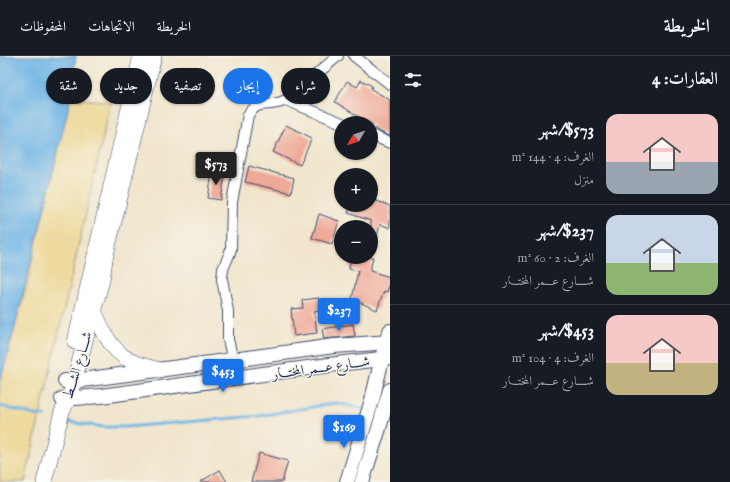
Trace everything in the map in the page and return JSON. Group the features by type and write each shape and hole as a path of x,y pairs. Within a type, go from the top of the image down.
{"main road":[{"name":"شــــارع الشـــط","path":"44,482 70,381 142,56"},
{"name":"شــــارع الشـــط","path":"70,381 94,310 102,280 105,259 154,56"},
{"path":"94,310 104,333 116,350 137,364 159,370"}],"street":[{"path":"324,68 338,56"},
{"path":"354,56 390,84"},
{"path":"233,360 228,340 228,311 222,284 222,274 231,249 232,202 248,115 260,104 276,104 281,102"},
{"path":"296,104 334,120"},
{"path":"378,138 390,143"},
{"name":"شــــارع عـــمر المختـــار","path":"70,381 389,338"},
{"path":"348,482 386,358 389,338"},
{"name":"شــــارع عـــمر المختـــار","path":"64,403 101,396 386,358"},
{"path":"362,482 388,396"}],"sand":[{"path":"92,100 100,101 100,104 111,104 25,482 0,482 0,382 28,280 69,104 92,104"}],"water":[{"path":"0,56 76,56 75,68 46,68 46,104 69,104 47,198 0,380"}],"building":[{"path":"361,80 372,86 371,89 390,100 390,136 378,131 378,116 358,116 335,102 347,81 357,87"},
{"path":"286,125 312,138 300,165 273,152"},
{"path":"249,166 294,178 291,193 245,182"},
{"path":"212,173 225,175 221,200 208,198"},
{"path":"378,202 390,206 390,228 380,224 378,233 378,220 368,220 348,213 378,212"},
{"path":"319,214 336,220 334,220 334,237 332,244 312,238"},
{"path":"350,264 372,264 370,271 390,277 387,292 384,291 377,310 352,299 358,271 349,269"},
{"path":"319,298 320,310 314,311 317,333 294,336 291,309 303,308 302,300"},
{"path":"353,324 355,336 324,339 322,329"},
{"path":"259,453 288,461 282,482 251,482"},
{"path":"220,470 227,482 200,482"}],"waterway":[{"path":"68,422 104,427 125,427 259,416 336,403 365,409"},
{"path":"0,406 45,416"}]}
